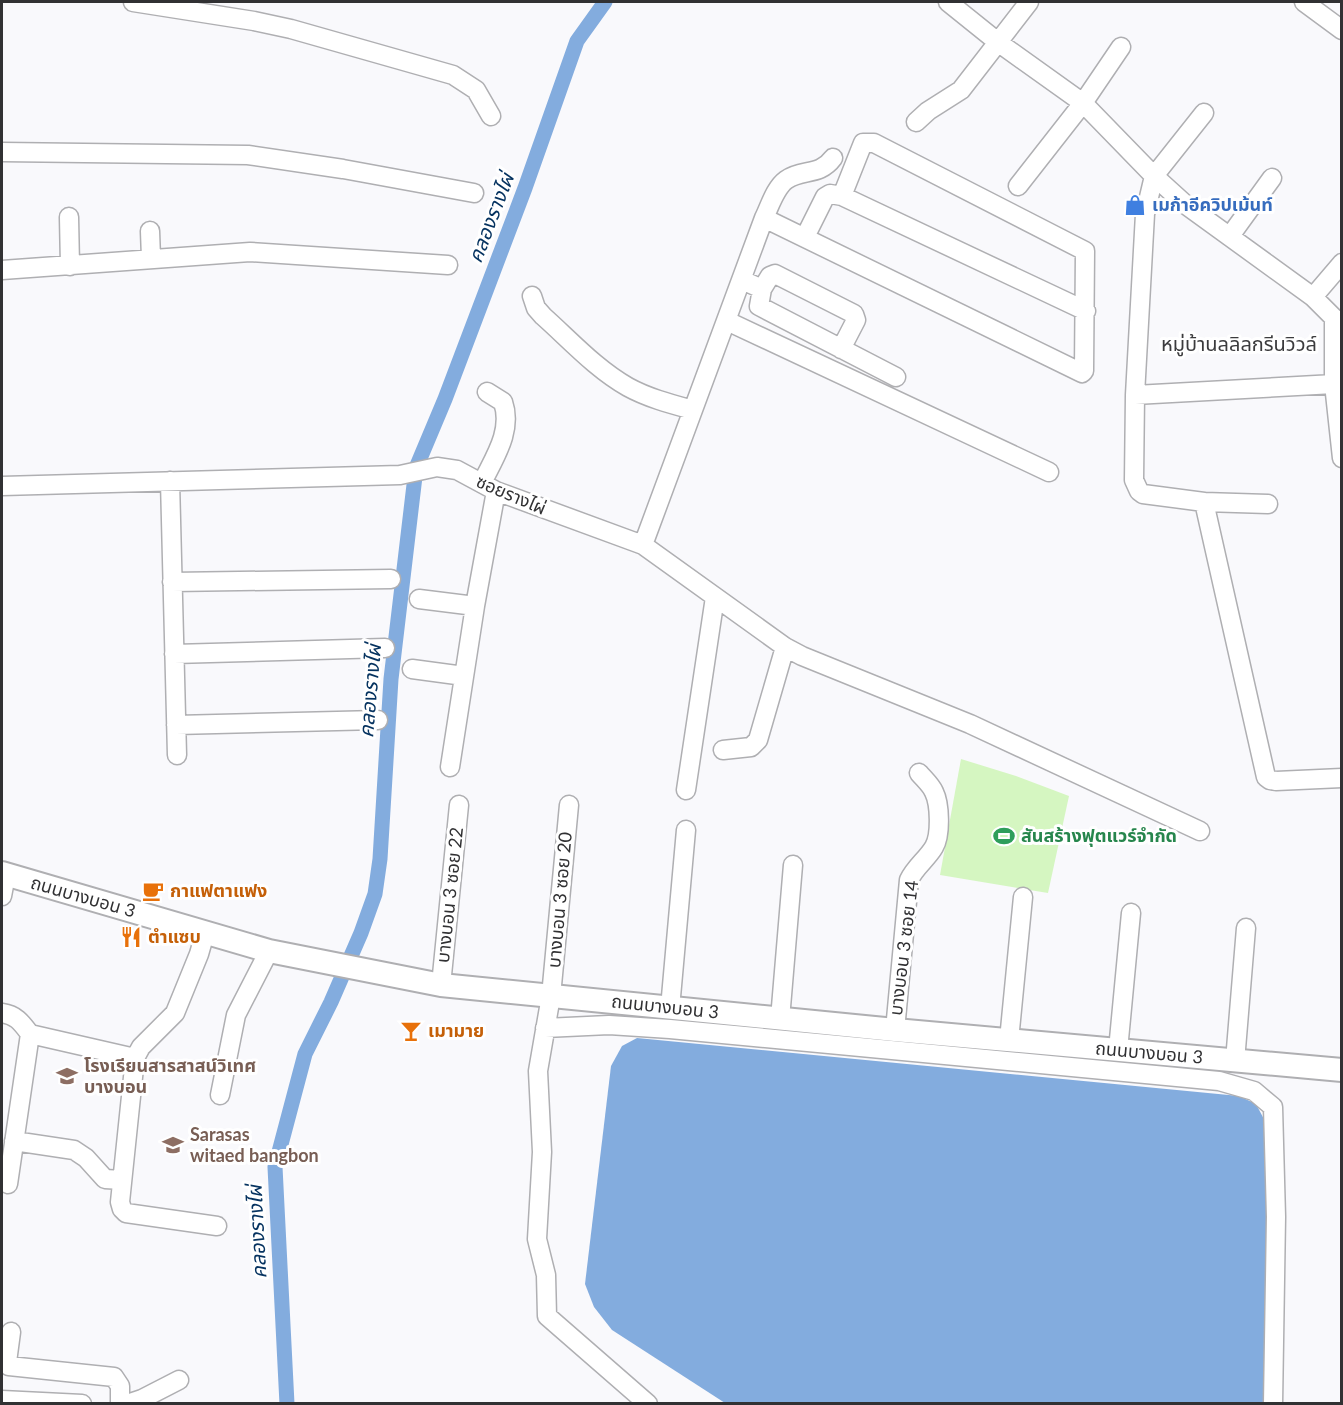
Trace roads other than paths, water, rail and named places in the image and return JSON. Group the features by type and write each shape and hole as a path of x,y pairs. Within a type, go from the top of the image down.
{"main road":[{"name":"ถนนบางบอน 3","path":"3,881 269,951 441,985 895,1030 1341,1070"}],"street":[{"path":"133,2 254,21 453,75 476,90 491,116"},
{"path":"948,2 999,43 1083,103 1154,176 1186,205 1313,297 1338,320 1334,384 1341,458"},
{"path":"916,122 928,111 961,90 1029,2"},
{"path":"1304,2 1341,30"},
{"path":"1018,186 1083,103 1121,47"},
{"path":"1204,112 1154,176 1145,214 1134,480 1138,491 1143,494 1204,502 1268,504"},
{"path":"764,218 1082,373 1085,370 1085,251 874,143 863,143 842,196"},
{"path":"2,152 248,154 474,193"},
{"path":"643,545 764,218 784,181 817,171 833,158"},
{"path":"1230,236 1272,178"},
{"path":"805,237 825,197 830,194 842,196 1086,311"},
{"path":"69,217 70,266"},
{"path":"150,231 151,258"},
{"path":"2,270 250,252 448,265"},
{"path":"1313,297 1341,263"},
{"path":"841,349 856,320 854,314 774,274 770,276 762,290 759,306 841,349 896,377"},
{"path":"742,280 762,290"},
{"path":"532,296 536,308 543,316 610,376 649,396 693,410"},
{"path":"727,321 1049,472"},
{"path":"1136,395 1334,384"},
{"path":"450,768 475,606 489,487 507,421 503,402 487,392"},
{"name":"ซอยรางไผ่","path":"2,486 400,475 437,467 457,470 489,487 643,545 785,648 970,724 1200,831"},
{"path":"170,481 177,755"},
{"path":"1204,502 1266,777 1276,781 1341,777"},
{"path":"172,582 391,579"},
{"path":"686,790 715,597"},
{"path":"419,599 475,606"},
{"path":"174,654 385,648"},
{"path":"723,750 751,747 758,740 785,648"},
{"path":"412,669 464,676"},
{"path":"176,725 378,720"},
{"name":"บางบอน 3 ซอย 14","path":"895,1030 909,880 913,871 935,846 939,817 934,792 919,774"},
{"name":"บางบอน 3 ซอย 22","path":"441,985 459,805"},
{"name":"บางบอน 3 ซอย 20","path":"569,805 551,996 538,1071 542,1152 537,1239 546,1275 547,1316 648,1404"},
{"path":"670,1008 686,830"},
{"path":"780,1019 793,865"},
{"path":"1009,1040 1023,897"},
{"path":"1118,1050 1131,913"},
{"path":"1235,1061 1246,928"},
{"path":"205,933 199,954 175,1012 141,1047 135,1058 120,1202 126,1213 217,1226"},
{"path":"220,1095 236,1015 269,951"},
{"path":"2,1013 11,1014 30,1034 135,1058"},
{"path":"546,1028 609,1025 670,1029 1219,1081 1254,1091 1273,1107 1276,1217 1274,1404"},
{"path":"8,1184 30,1034"},
{"path":"14,1141 74,1150 86,1158 105,1179 122,1180"},
{"path":"11,1332 7,1362 9,1366 114,1377 120,1386 120,1404"},
{"path":"127,1404 179,1380"},
{"path":"2,1400 82,1404"}],"water":[{"path":"637,1038 1239,1096 1256,1104 1266,1123 1269,1403 725,1403 612,1330 594,1307 585,1284 611,1066 622,1046"}],"waterway":[{"name":"คลองรางไผ่","path":"287,1404 275,1167 305,1054 331,1002 375,894 380,859 391,679 416,468 445,399 525,188 577,41 605,2"}],"place":[{"name":"เมก้าอีควิปเม้นท์","path":"1135,205"},
{"name":"สันสร้างฟุตแวร์จำกัด","path":"1004,836"},
{"name":"กาแฟตาแฟง","path":"153,891"},
{"name":"ตำแซบ","path":"131,937"},
{"name":"เมามาย","path":"411,1031"},
{"name":"โรงเรียนสารสาสน์วิเทศ บางบอน","path":"67,1076"},
{"name":"Sarasas witaed bangbon","path":"173,1145"}],"district":[{"name":"หมู่บ้านลลิลกรีนวิวล์","path":"1239,344"}]}
